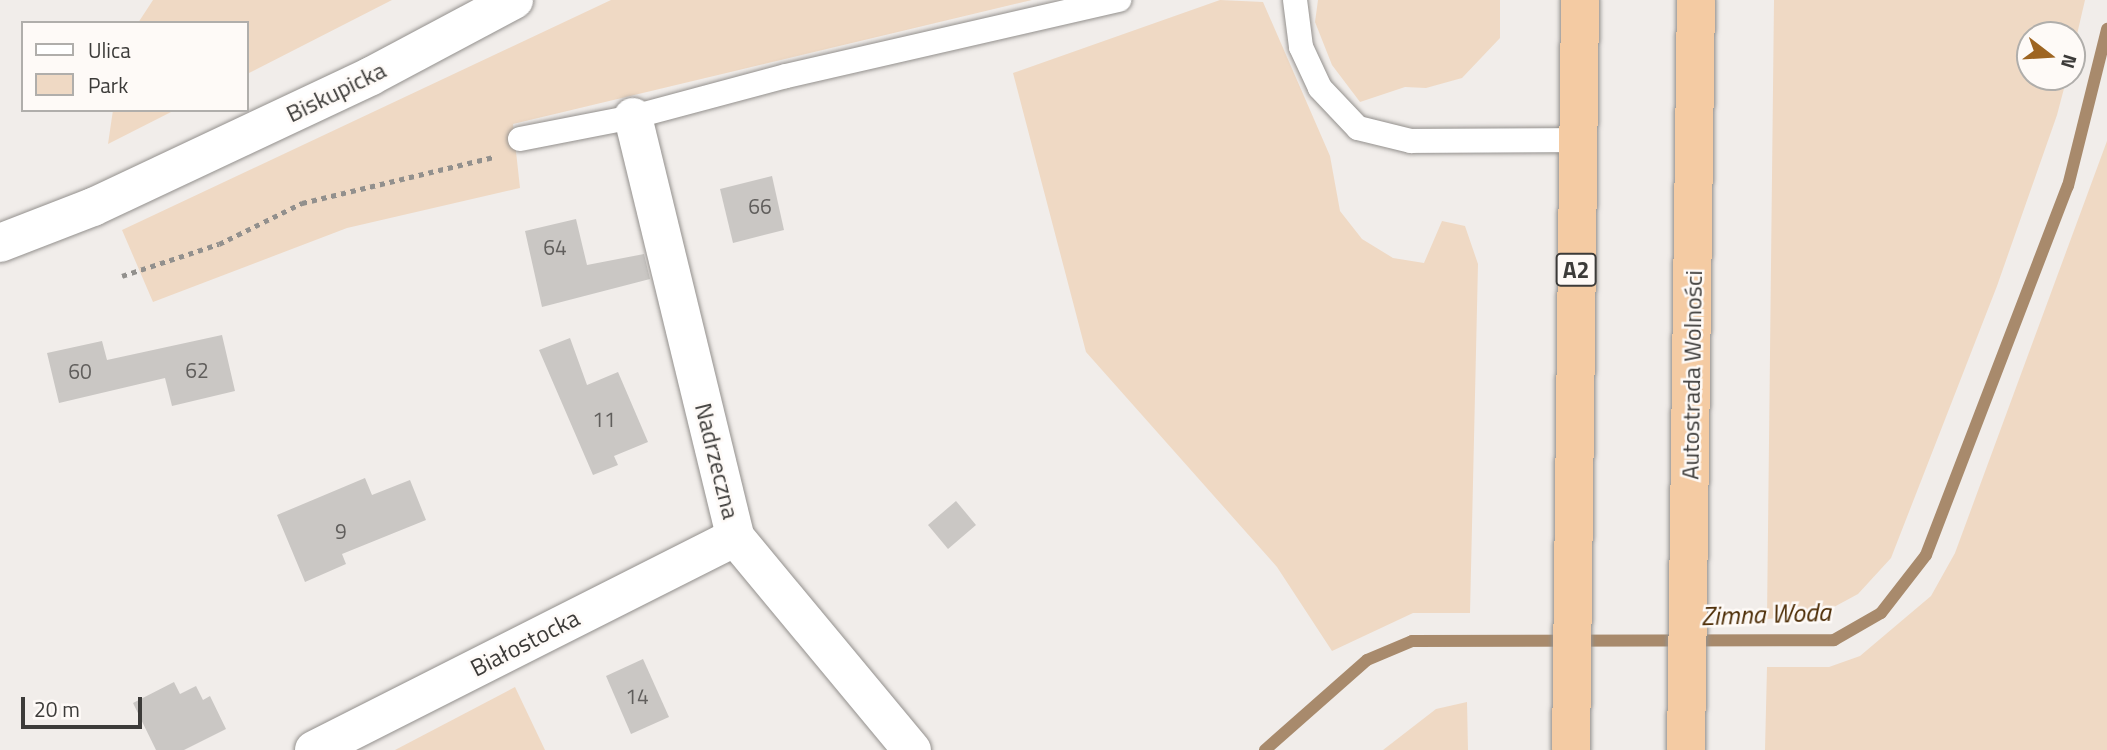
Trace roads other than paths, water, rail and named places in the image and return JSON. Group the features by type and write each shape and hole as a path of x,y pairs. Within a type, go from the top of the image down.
{"highway":[{"name":"A2","path":"1571,732 1580,0"},
{"name":"Autostrada Wolności","path":"1686,734 1696,0"}],"street":[{"name":"Biskupicka","path":"0,243 93,207 371,76 514,0"},
{"name":"Nadrzeczna","path":"633,117 735,537 912,750"},
{"name":"Białostocka","path":"314,750 735,537"}],"lane":[{"path":"520,139 633,117 786,76 1119,0"},
{"path":"1295,0 1301,47 1321,88 1357,128 1411,141 1578,140"}],"waterway":[{"name":"Zimna Woda","path":"1265,750 1367,660 1412,641 1834,640 1881,613 1926,555 2068,186 2107,29"}]}
